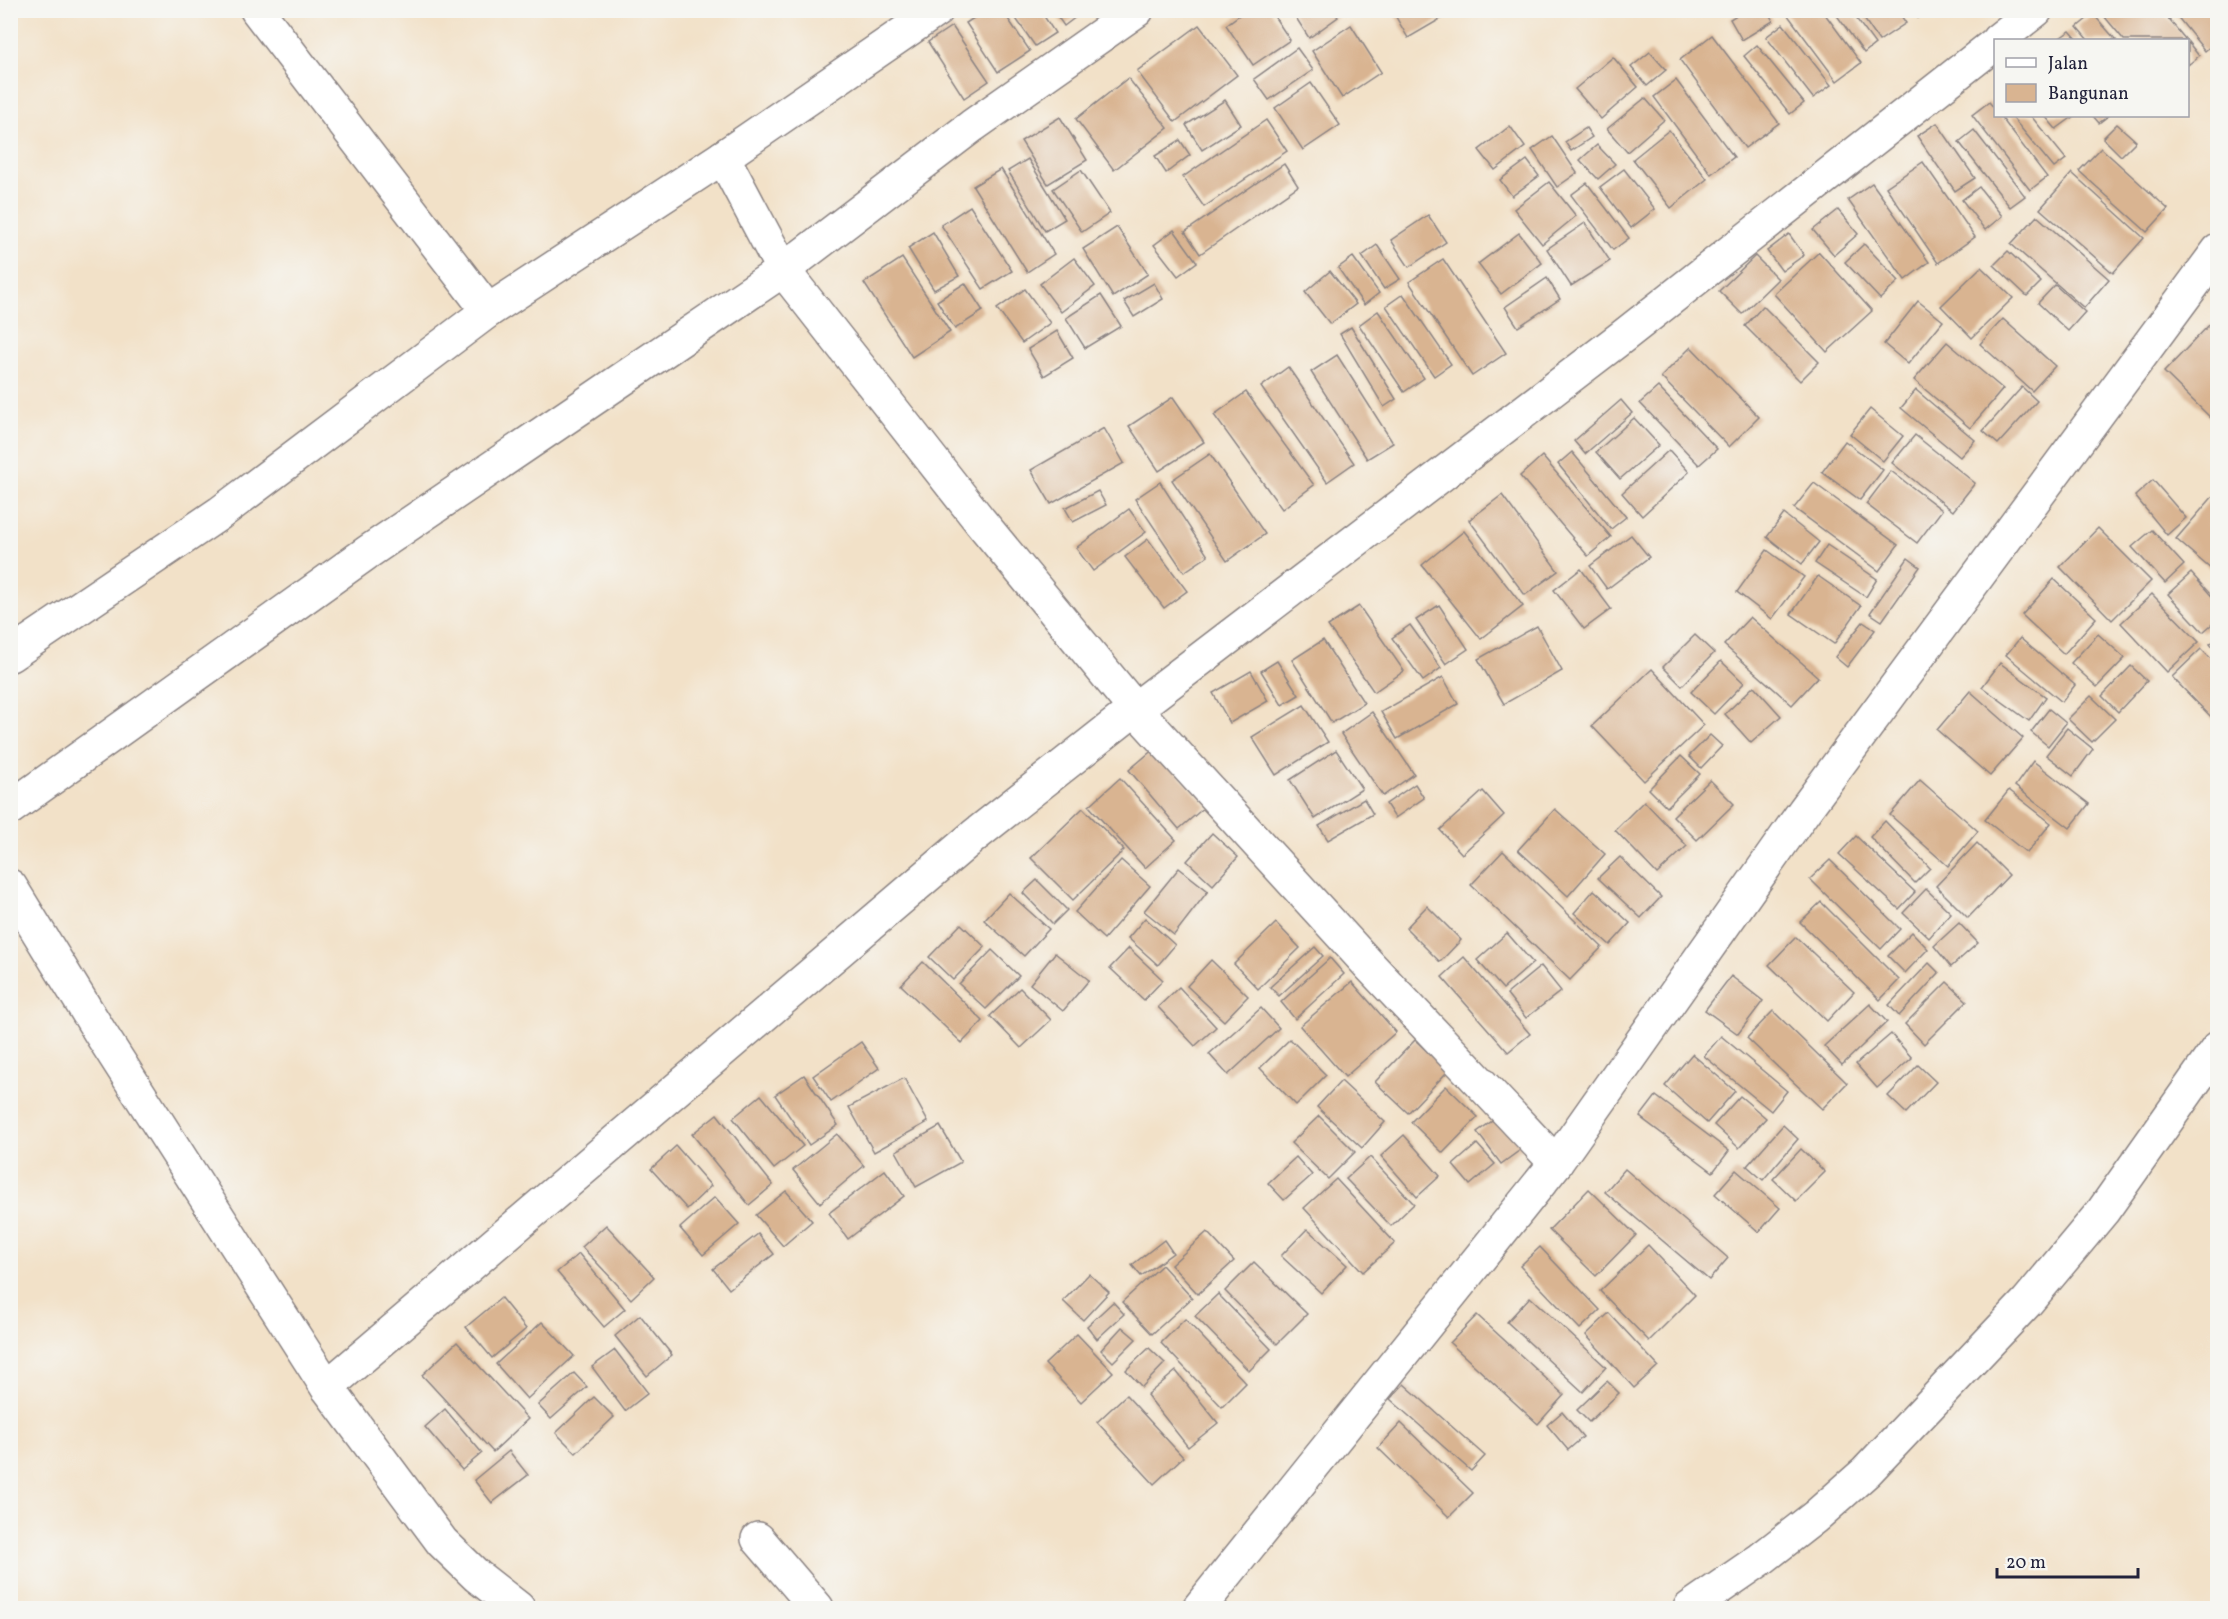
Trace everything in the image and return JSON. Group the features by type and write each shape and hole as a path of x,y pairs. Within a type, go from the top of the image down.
{"street":[{"path":"257,10 488,311"},
{"path":"10,655 220,513 488,311 723,157 937,10"},
{"path":"10,808 368,552 783,270 972,126 1137,10"},
{"path":"2001,39 2036,10"},
{"path":"327,1387 974,836 1135,709 1622,337 1994,44"},
{"path":"723,157 783,270 980,521 1135,709 1370,966 1557,1163"},
{"path":"1199,1608 1557,1163 1803,811 2217,251"},
{"path":"10,886 327,1387 442,1542 477,1576 518,1608"},
{"path":"1690,1608 1761,1559 1815,1517 1866,1472 2028,1302 2103,1211 2217,1048"},
{"path":"758,1539 817,1608"}],"building":[{"path":"986,10 1002,10 1030,51 998,72 966,23"},
{"path":"1010,10 1040,10 1055,33 1035,46"},
{"path":"1053,10 1085,10 1064,26"},
{"path":"1246,10 1270,10 1290,40 1253,65 1226,25"},
{"path":"1291,10 1333,10 1338,17 1309,38"},
{"path":"1392,10 1456,10 1408,38"},
{"path":"1745,10 1767,10 1773,21 1742,40 1730,19"},
{"path":"1784,10 1822,10 1861,63 1837,81"},
{"path":"1833,10 1850,10 1875,44 1864,53"},
{"path":"1858,10 1897,10 1906,23 1879,41"},
{"path":"1914,10 1929,10 1918,18"},
{"path":"2099,10 2161,10 2185,39 2123,39"},
{"path":"2172,10 2218,10 2218,40 2205,51"},
{"path":"2093,14 2115,39 2087,39 2077,27"},
{"path":"1783,24 1831,85 1813,98 1766,37"},
{"path":"1199,25 1237,75 1175,122 1137,71"},
{"path":"1351,25 1381,72 1342,98 1312,51"},
{"path":"952,26 989,81 964,98 928,42"},
{"path":"2070,31 2077,39 2058,39"},
{"path":"1712,35 1779,123 1745,148 1680,60"},
{"path":"2189,43 2199,56 2189,64"},
{"path":"1757,45 1804,103 1790,114 1744,56"},
{"path":"1297,48 1313,70 1269,100 1254,79"},
{"path":"1650,52 1666,70 1647,86 1631,67"},
{"path":"1613,57 1638,87 1601,119 1575,89"},
{"path":"1128,78 1168,128 1114,170 1076,119"},
{"path":"1676,80 1734,157 1711,174 1654,97"},
{"path":"1311,83 1340,125 1303,150 1275,108"},
{"path":"1645,98 1664,120 1627,152 1607,129"},
{"path":"1225,100 1241,125 1202,150 1186,125"},
{"path":"1989,102 1994,108 1994,117 2001,117 2047,177 2030,190 1972,115"},
{"path":"1060,117 1087,160 1048,184 1021,141"},
{"path":"2012,117 2032,117 2066,159 2054,168"},
{"path":"2046,117 2073,117 2056,129"},
{"path":"2094,117 2107,117 2099,123"},
{"path":"1266,120 1287,151 1204,207 1183,177"},
{"path":"1937,123 1975,178 1955,191 1917,136"},
{"path":"2117,124 2136,141 2121,156 2103,138"},
{"path":"1510,126 1525,147 1495,170 1479,150"},
{"path":"1586,128 1592,137 1571,151 1565,142"},
{"path":"1669,130 1707,179 1671,208 1633,159"},
{"path":"1974,130 2025,196 2010,207 1959,142"},
{"path":"1552,136 1577,173 1557,187 1532,150"},
{"path":"1180,140 1190,155 1166,173 1155,156"},
{"path":"1597,145 1615,164 1598,179 1580,160"},
{"path":"2101,148 2168,209 2147,232 2079,171"},
{"path":"1028,159 1065,219 1045,231 1008,171"},
{"path":"1527,160 1539,176 1512,196 1500,180"},
{"path":"1923,162 1975,237 1938,263 1886,187"},
{"path":"1284,164 1298,186 1200,254 1185,232"},
{"path":"1001,169 1054,254 1027,272 973,186"},
{"path":"1624,169 1655,209 1631,228 1600,187"},
{"path":"1081,170 1110,213 1082,232 1053,189"},
{"path":"2072,173 2144,238 2113,273 2040,209"},
{"path":"1549,182 1576,216 1542,244 1514,209"},
{"path":"1587,183 1629,238 1613,250 1571,195"},
{"path":"1872,183 1929,262 1905,280 1848,200"},
{"path":"1979,187 2002,216 1985,230 1962,200"},
{"path":"970,206 1012,271 983,289 941,225"},
{"path":"1838,210 1858,234 1834,255 1813,230"},
{"path":"1428,215 1446,242 1409,267 1391,240"},
{"path":"2037,216 2109,279 2084,308 2011,244"},
{"path":"1585,223 1610,261 1571,286 1547,249"},
{"path":"1117,227 1148,274 1113,297 1083,249"},
{"path":"1174,230 1197,262 1178,276 1154,245"},
{"path":"933,232 959,276 934,290 908,248"},
{"path":"1519,233 1542,263 1501,294 1478,264"},
{"path":"1789,234 1804,255 1782,271 1767,251"},
{"path":"1864,244 1899,281 1880,299 1845,262"},
{"path":"1377,245 1400,279 1384,289 1362,256"},
{"path":"2008,251 2041,282 2027,296 1994,265"},
{"path":"1819,252 1872,311 1827,352 1774,294"},
{"path":"1755,256 1778,279 1742,314 1719,291"},
{"path":"1353,257 1379,293 1364,305 1338,268"},
{"path":"902,258 950,332 912,357 864,283"},
{"path":"1074,258 1095,286 1061,312 1040,284"},
{"path":"1443,259 1506,353 1472,376 1409,282"},
{"path":"1981,267 2013,298 1972,338 1941,306"},
{"path":"1330,271 1356,304 1330,324 1305,292"},
{"path":"1547,278 1560,299 1518,327 1505,307"},
{"path":"965,283 983,311 955,329 937,301"},
{"path":"1154,283 1163,299 1134,317 1124,301"},
{"path":"2055,285 2085,312 2068,331 2038,303"},
{"path":"1025,289 1050,323 1022,343 997,309"},
{"path":"1403,294 1451,364 1434,376 1386,306"},
{"path":"1101,295 1121,326 1085,348 1066,318"},
{"path":"1918,301 1943,321 1908,364 1884,344"},
{"path":"1763,306 1819,362 1800,381 1745,326"},
{"path":"1378,311 1424,378 1404,392 1359,325"},
{"path":"2003,319 2055,366 2032,391 1980,344"},
{"path":"2210,324 2218,332 2218,425 2164,372"},
{"path":"1351,327 1396,399 1384,407 1340,334"},
{"path":"1057,331 1073,358 1044,376 1028,349"},
{"path":"1947,342 2003,389 1970,428 1914,380"},
{"path":"1691,347 1759,417 1729,447 1661,377"},
{"path":"1337,355 1393,443 1367,459 1311,372"},
{"path":"1288,367 1354,463 1327,482 1261,387"},
{"path":"1658,387 1717,449 1699,465 1640,403"},
{"path":"2022,387 2037,401 1998,444 1983,431"},
{"path":"1916,390 1975,440 1960,457 1901,408"},
{"path":"1246,392 1314,485 1282,509 1214,415"},
{"path":"1173,397 1204,442 1159,471 1129,426"},
{"path":"1621,400 1632,413 1585,454 1574,441"},
{"path":"1870,409 1903,436 1883,461 1850,434"},
{"path":"1634,418 1659,445 1620,479 1596,452"},
{"path":"1104,428 1124,463 1051,504 1031,470"},
{"path":"1915,435 1975,483 1953,511 1892,463"},
{"path":"1845,441 1883,470 1860,500 1822,472"},
{"path":"1669,450 1689,472 1642,516 1622,493"},
{"path":"1572,452 1626,517 1611,529 1558,464"},
{"path":"1210,454 1265,534 1227,561 1172,480"},
{"path":"1542,456 1611,537 1588,556 1520,476"},
{"path":"1891,471 1942,510 1917,543 1866,504"},
{"path":"2153,480 2186,518 2167,535 2135,496"},
{"path":"1160,482 1208,556 1184,572 1135,499"},
{"path":"1814,483 1898,545 1879,571 1794,508"},
{"path":"1098,491 1106,505 1073,522 1065,508"},
{"path":"2215,494 2218,496 2218,564 2212,570 2176,539"},
{"path":"1502,495 1558,571 1525,595 1469,520"},
{"path":"1129,509 1146,532 1093,571 1076,548"},
{"path":"1784,514 1819,542 1802,564 1767,537"},
{"path":"2098,528 2151,581 2112,620 2060,567"},
{"path":"2152,530 2184,565 2165,583 2132,547"},
{"path":"1464,531 1523,606 1481,639 1422,565"},
{"path":"1631,535 1649,557 1607,589 1590,566"},
{"path":"1148,539 1187,591 1164,608 1125,557"},
{"path":"1827,545 1877,579 1866,597 1815,563"},
{"path":"1767,550 1804,577 1772,619 1737,592"},
{"path":"1908,558 1920,567 1882,621 1870,613"},
{"path":"1581,569 1611,609 1584,629 1554,590"},
{"path":"2191,573 2218,603 2218,619 2203,632 2168,594"},
{"path":"1818,576 1861,606 1834,644 1791,614"},
{"path":"2054,579 2096,618 2064,654 2022,615"},
{"path":"2152,594 2199,642 2167,672 2121,623"},
{"path":"1439,605 1468,649 1446,664 1416,620"},
{"path":"1359,606 1404,671 1374,692 1328,626"},
{"path":"1750,617 1818,677 1792,705 1724,645"},
{"path":"1863,622 1875,630 1847,667 1835,657"},
{"path":"1410,625 1441,668 1423,681 1392,638"},
{"path":"1537,626 1562,671 1504,704 1478,659"},
{"path":"2098,634 2125,658 2097,687 2071,663"},
{"path":"1695,635 1714,653 1682,686 1663,667"},
{"path":"2020,638 2075,685 2062,702 2006,655"},
{"path":"2218,638 2218,654 2210,644"},
{"path":"1323,640 1364,703 1332,723 1292,660"},
{"path":"2201,649 2218,666 2218,724 2172,677"},
{"path":"1277,661 1299,695 1282,705 1261,671"},
{"path":"1721,661 1744,683 1714,714 1691,692"},
{"path":"2000,663 2046,697 2029,721 1982,687"},
{"path":"2131,666 2147,681 2118,712 2102,696"},
{"path":"1652,669 1704,725 1644,781 1592,726"},
{"path":"1251,671 1268,701 1230,723 1213,693"},
{"path":"1443,677 1458,704 1397,739 1381,712"},
{"path":"1754,686 1781,716 1751,743 1725,714"},
{"path":"1970,691 2023,738 1990,776 1937,730"},
{"path":"2091,696 2115,719 2092,742 2068,719"},
{"path":"1304,705 1328,742 1276,775 1252,737"},
{"path":"2049,709 2066,723 2048,746 2031,732"},
{"path":"1372,712 1414,774 1383,796 1341,734"},
{"path":"2067,728 2093,749 2073,776 2046,755"},
{"path":"1710,735 1722,746 1701,768 1689,756"},
{"path":"1155,748 1206,806 1179,829 1129,770"},
{"path":"1336,750 1362,789 1315,819 1290,780"},
{"path":"1681,756 1700,774 1667,807 1649,789"},
{"path":"2033,761 2089,804 2070,828 2015,786"},
{"path":"1120,778 1176,840 1145,868 1089,806"},
{"path":"1710,780 1734,804 1697,840 1673,816"},
{"path":"1920,780 1978,831 1948,866 1890,815"},
{"path":"1415,784 1424,798 1395,818 1386,804"},
{"path":"2009,790 2051,823 2027,853 1985,820"},
{"path":"1483,791 1504,815 1462,854 1440,830"},
{"path":"1364,799 1373,814 1328,840 1319,826"},
{"path":"1644,801 1687,846 1657,874 1615,830"},
{"path":"1083,808 1124,850 1073,900 1031,858"},
{"path":"1555,809 1605,854 1568,896 1518,850"},
{"path":"1885,821 1930,868 1915,883 1870,837"},
{"path":"1212,833 1238,857 1213,885 1187,861"},
{"path":"1856,836 1915,892 1899,909 1839,854"},
{"path":"1977,843 2009,875 1968,918 1936,886"},
{"path":"1503,851 1602,947 1570,980 1471,885"},
{"path":"1620,857 1661,897 1641,918 1598,878"},
{"path":"1121,860 1150,886 1104,939 1075,912"},
{"path":"1830,860 1900,929 1881,949 1810,879"},
{"path":"1179,868 1208,891 1174,935 1144,911"},
{"path":"1037,880 1067,910 1053,924 1023,893"},
{"path":"1926,889 1951,913 1929,938 1903,913"},
{"path":"1594,890 1630,923 1610,945 1574,913"},
{"path":"1009,893 1049,929 1024,956 984,920"},
{"path":"1821,902 1899,980 1880,1000 1800,922"},
{"path":"1427,906 1461,940 1440,962 1406,928"},
{"path":"1145,918 1175,945 1158,965 1128,938"},
{"path":"1276,923 1300,948 1258,989 1234,964"},
{"path":"1959,923 1978,943 1951,967 1934,946"},
{"path":"961,924 985,947 953,980 929,957"},
{"path":"1912,932 1928,949 1905,973 1888,956"},
{"path":"1507,933 1533,963 1503,989 1477,960"},
{"path":"1796,937 1854,992 1827,1021 1769,965"},
{"path":"1315,947 1323,956 1279,996 1270,987"},
{"path":"1129,948 1163,980 1144,1000 1110,968"},
{"path":"992,950 1019,976 986,1009 959,984"},
{"path":"1055,953 1089,980 1063,1011 1030,984"},
{"path":"1464,957 1530,1034 1508,1052 1442,977"},
{"path":"1330,958 1344,974 1295,1019 1281,1002"},
{"path":"1211,960 1248,996 1224,1021 1187,986"},
{"path":"923,962 983,1021 962,1043 901,985"},
{"path":"1929,963 1939,973 1899,1016 1889,1005"},
{"path":"1541,966 1561,991 1526,1018 1507,994"},
{"path":"1731,976 1763,1001 1738,1034 1705,1010"},
{"path":"1352,982 1396,1032 1345,1077 1300,1026"},
{"path":"1947,982 1967,1001 1924,1044 1905,1024"},
{"path":"1179,987 1216,1027 1195,1046 1158,1007"},
{"path":"1020,988 1051,1020 1021,1048 990,1016"},
{"path":"1870,1004 1887,1022 1842,1065 1824,1046"},
{"path":"1261,1008 1279,1028 1228,1075 1209,1054"},
{"path":"1773,1011 1847,1083 1822,1109 1747,1038"},
{"path":"1891,1034 1912,1058 1877,1088 1856,1064"},
{"path":"1721,1036 1787,1091 1771,1111 1704,1056"},
{"path":"1290,1039 1326,1075 1296,1105 1260,1068"},
{"path":"1415,1040 1448,1071 1408,1113 1375,1082"},
{"path":"861,1042 879,1068 831,1102 813,1076"},
{"path":"1692,1054 1735,1091 1707,1123 1665,1086"},
{"path":"1918,1065 1936,1082 1906,1113 1888,1096"},
{"path":"804,1075 838,1125 809,1145 775,1095"},
{"path":"904,1078 928,1122 874,1152 849,1107"},
{"path":"1341,1081 1385,1122 1362,1148 1317,1107"},
{"path":"1446,1086 1478,1117 1443,1153 1411,1122"},
{"path":"761,1095 803,1146 774,1169 733,1118"},
{"path":"1656,1096 1729,1151 1713,1172 1640,1117"},
{"path":"1740,1096 1766,1118 1739,1148 1714,1125"},
{"path":"717,1114 773,1185 749,1205 692,1134"},
{"path":"1502,1114 1527,1145 1501,1164 1477,1132"},
{"path":"1319,1116 1355,1152 1328,1179 1291,1143"},
{"path":"1783,1125 1798,1139 1763,1180 1747,1166"},
{"path":"940,1126 961,1162 916,1187 896,1151"},
{"path":"837,1134 864,1166 820,1203 793,1170"},
{"path":"1404,1135 1440,1176 1417,1197 1381,1156"},
{"path":"1477,1144 1495,1164 1470,1185 1453,1165"},
{"path":"676,1146 711,1186 687,1209 651,1169"},
{"path":"1801,1149 1825,1172 1796,1201 1773,1179"},
{"path":"1296,1157 1312,1175 1284,1200 1268,1183"},
{"path":"1370,1157 1414,1204 1391,1226 1346,1179"},
{"path":"1625,1169 1728,1258 1709,1280 1605,1192"},
{"path":"885,1170 904,1196 848,1239 829,1213"},
{"path":"1736,1170 1780,1208 1759,1232 1715,1194"},
{"path":"1336,1179 1395,1243 1363,1272 1304,1208"},
{"path":"1589,1189 1636,1235 1596,1276 1549,1230"},
{"path":"786,1191 812,1221 783,1246 756,1215"},
{"path":"715,1197 739,1224 703,1255 680,1228"},
{"path":"606,1225 654,1277 631,1299 582,1247"},
{"path":"1307,1229 1347,1265 1321,1293 1281,1256"},
{"path":"1207,1232 1234,1261 1198,1294 1171,1265"},
{"path":"758,1234 774,1254 729,1289 713,1269"},
{"path":"1164,1240 1173,1253 1141,1276 1132,1265"},
{"path":"1648,1245 1695,1295 1649,1341 1600,1291"},
{"path":"1540,1247 1600,1310 1580,1329 1520,1266"},
{"path":"579,1254 625,1309 604,1327 557,1272"},
{"path":"1254,1262 1307,1314 1277,1344 1225,1291"},
{"path":"1162,1265 1192,1298 1152,1334 1122,1302"},
{"path":"1089,1274 1109,1292 1083,1320 1063,1301"},
{"path":"1218,1294 1271,1349 1249,1371 1195,1316"},
{"path":"1530,1297 1606,1367 1583,1392 1507,1322"},
{"path":"501,1298 526,1329 492,1358 466,1327"},
{"path":"1113,1302 1124,1314 1097,1339 1087,1326"},
{"path":"1609,1313 1658,1366 1634,1388 1586,1335"},
{"path":"640,1315 672,1355 647,1376 615,1336"},
{"path":"1477,1315 1564,1395 1538,1424 1450,1343"},
{"path":"1185,1319 1246,1383 1222,1407 1161,1343"},
{"path":"542,1322 574,1356 527,1399 496,1364"},
{"path":"1122,1327 1136,1339 1113,1362 1101,1350"},
{"path":"1077,1334 1113,1372 1081,1402 1045,1364"},
{"path":"457,1342 528,1419 493,1452 422,1375"},
{"path":"1149,1348 1165,1363 1142,1387 1126,1370"},
{"path":"615,1350 648,1393 625,1411 592,1367"},
{"path":"1176,1371 1218,1423 1188,1447 1147,1395"},
{"path":"574,1373 587,1387 551,1419 538,1405"},
{"path":"1607,1381 1619,1393 1589,1422 1577,1410"},
{"path":"1404,1384 1485,1456 1471,1471 1390,1399"},
{"path":"1126,1395 1183,1457 1154,1484 1097,1422"},
{"path":"594,1397 614,1417 576,1453 556,1433"},
{"path":"445,1409 482,1453 462,1470 425,1427"},
{"path":"1562,1412 1583,1437 1568,1450 1547,1425"},
{"path":"1401,1423 1473,1493 1449,1517 1378,1448"},
{"path":"509,1451 528,1475 492,1503 474,1480"}]}
